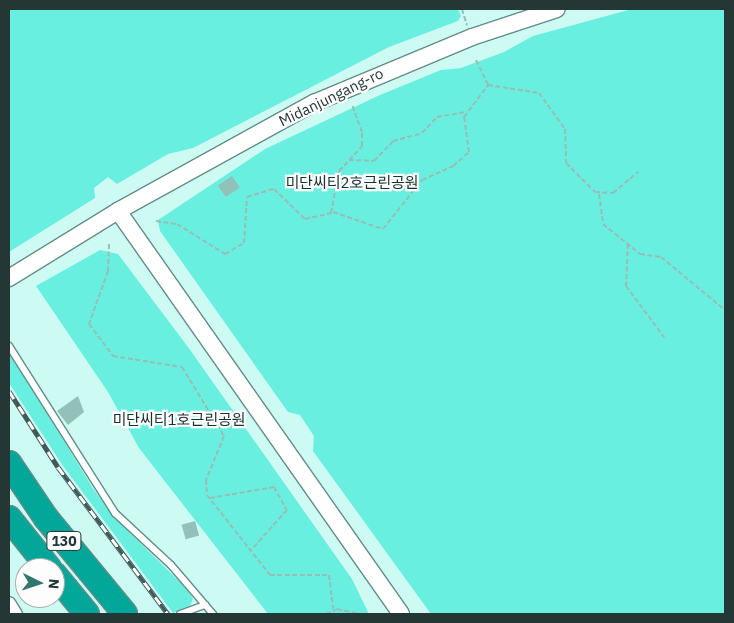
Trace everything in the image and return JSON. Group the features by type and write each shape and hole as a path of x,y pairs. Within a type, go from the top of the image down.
{"highway":[{"name":"130","path":"9,463 46,518 125,614"},
{"name":"130","path":"9,518 41,558"},
{"path":"65,587 87,614"}],"street":[{"name":"Midanjungang-ro","path":"9,278 118,211 314,103 472,37 557,9"},
{"path":"118,211 401,614"},
{"path":"9,603 16,614"}],"lane":[{"path":"9,346 115,513 213,614"},
{"path":"180,614 205,605"}],"path":[{"path":"462,9 472,37"},
{"path":"476,60 488,85"},
{"path":"349,160 374,162 393,141 422,133 437,117 466,112 488,85"},
{"path":"488,85 540,95 565,129 566,164 600,194 601,220 642,255 661,257 725,310"},
{"path":"333,212 336,178 359,150 363,139 352,105"},
{"path":"156,221 178,224 225,254 244,243 247,197 274,189 305,219 333,212 382,229 425,178 454,166 469,152 466,112"},
{"path":"600,194 621,188 638,172"},
{"path":"109,244 108,272 89,324 113,356 182,367 224,436 206,480 210,498 250,550 274,577 329,575 333,610"},
{"path":"628,244 626,286 664,337"},
{"path":"210,498 274,486 288,510 250,550"},
{"path":"326,614 333,610 361,614"}],"green space":[{"path":"9,9 458,9 461,16 458,21 389,47 193,148 168,154 117,184 108,177 94,188 95,198 9,252"},
{"name":"미단씨티2호근린공원","path":"632,9 725,9 725,614 431,614 313,451 314,436 300,415 288,412 160,231 158,220 265,149 380,95 441,70 461,68 504,52 533,36"},
{"name":"미단씨티1호근린공원","path":"100,250 118,254 188,347 352,579 369,614 268,614 139,448 108,392 36,286"},
{"path":"9,351 94,490 117,520 187,589 193,599 190,606 173,613 63,466 9,383"}],"building":[{"path":"232,176 240,188 226,197 218,186"},
{"path":"78,396 84,412 68,425 57,411"},
{"path":"195,521 199,535 186,539 182,525"}],"railway":[{"path":"9,391 58,467 168,614"}]}
